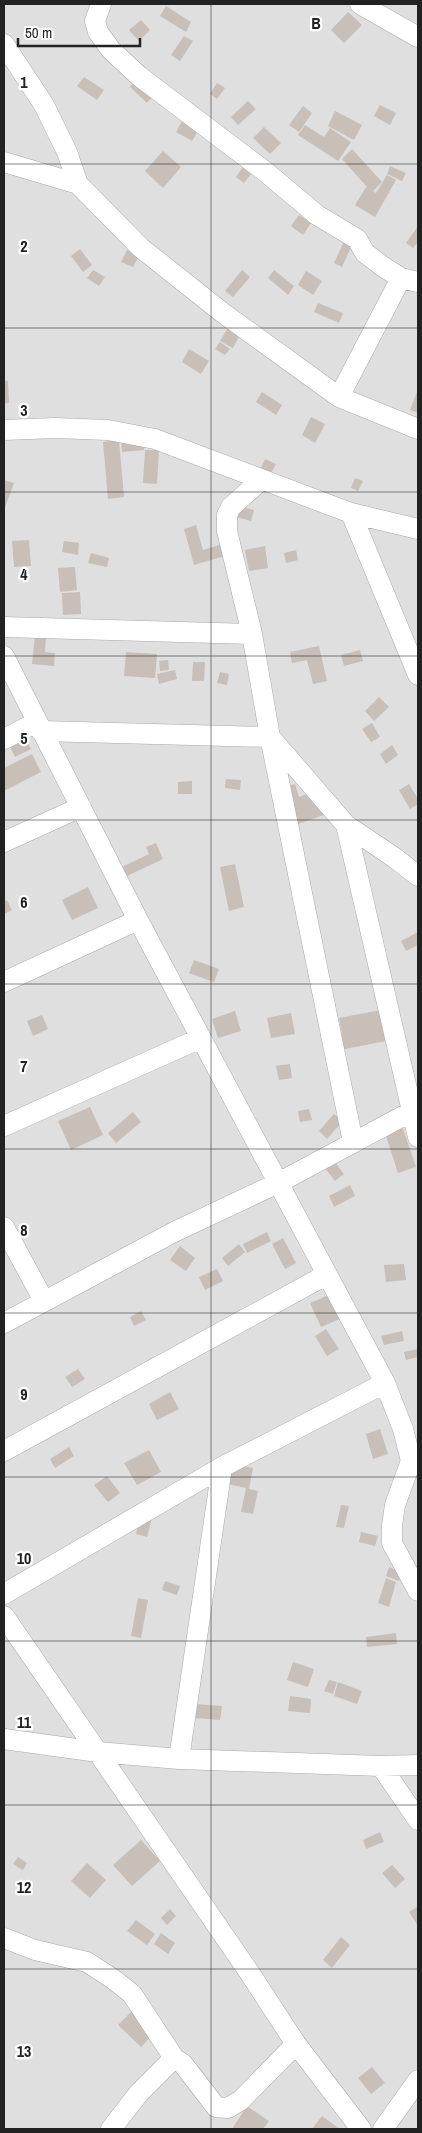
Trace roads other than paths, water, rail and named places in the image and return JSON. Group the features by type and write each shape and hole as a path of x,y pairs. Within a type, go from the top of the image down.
{"street":[{"path":"101,4 95,20 98,32 111,50 139,76 267,173 317,215 357,239 365,252 410,280 339,397"},
{"path":"360,4 418,37"},
{"path":"4,44 44,105 67,152 78,184 141,248 223,313 339,397 418,429"},
{"path":"4,162 78,184"},
{"path":"4,430 55,428 108,430 155,439 351,513 418,529"},
{"path":"261,480 226,515 227,531 252,634 270,737 354,1142"},
{"path":"351,513 418,676"},
{"path":"4,628 252,634"},
{"path":"4,656 138,920 385,1383 403,1429 411,1461 395,1505 392,1543 418,1591"},
{"path":"4,739 39,726 270,737 346,825 418,876"},
{"path":"4,842 80,807"},
{"path":"346,825 415,1110 418,1138"},
{"path":"4,982 138,920"},
{"path":"4,1126 201,1038"},
{"path":"4,1322 174,1232 278,1183 415,1110"},
{"path":"4,1227 44,1301"},
{"path":"4,1451 326,1274"},
{"path":"4,1594 222,1467 385,1383"},
{"path":"179,1759 222,1467"},
{"path":"4,1616 250,1972 296,2044 361,2129"},
{"path":"4,1740 98,1752 179,1759 381,1766 418,1765"},
{"path":"381,1766 418,1820"},
{"path":"4,1938 35,1950 87,1962 113,1978 132,1994 174,2058 183,2064 216,2107 228,2108 241,2100 296,2044"},
{"path":"111,2129 139,2093 174,2058"},
{"path":"383,2129 418,2080"}]}
